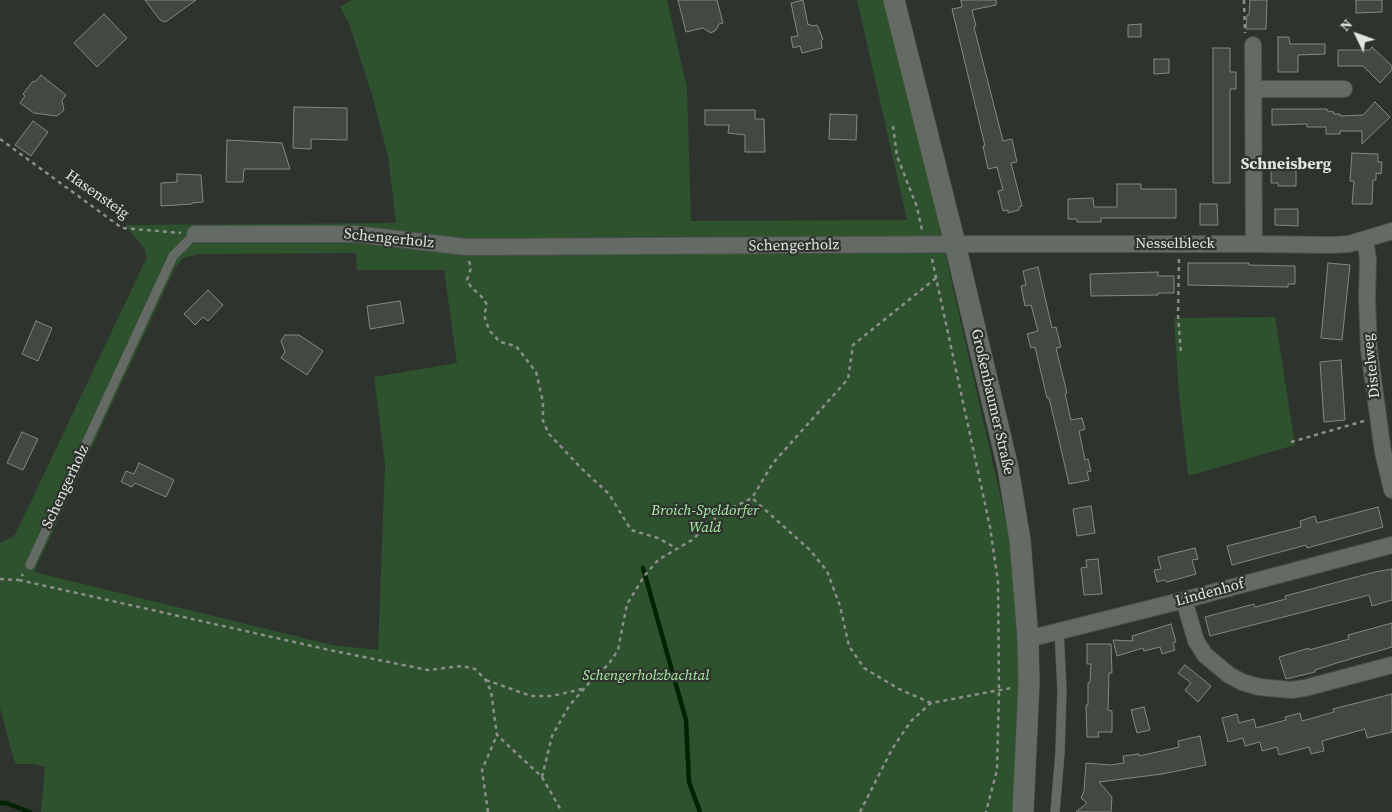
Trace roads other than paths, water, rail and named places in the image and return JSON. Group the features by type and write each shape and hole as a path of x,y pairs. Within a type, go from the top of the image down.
{"street":[{"name":"Großenbaumer Straße","path":"894,0 955,244 1008,468 1020,540 1028,639 1029,684 1023,812"},
{"path":"1253,45 1254,244"},
{"path":"1253,90 1344,88"},
{"name":"Nesselbleck","path":"955,244 1254,244 1332,246 1349,244 1392,231"},
{"name":"Schengerholz","path":"195,234 356,234 466,247 955,244"},
{"name":"Distelweg","path":"1365,240 1368,259 1369,350 1377,417 1392,490"},
{"name":"Lindenhof","path":"1028,639 1392,545"},
{"path":"1184,600 1196,641 1205,655 1229,675 1242,682 1259,687 1291,690 1306,688 1392,665"}],"lane":[{"name":"Schengerholz","path":"30,565 173,256 195,234"},
{"path":"1055,812 1060,753 1062,691 1059,630"}],"waterway":[{"path":"643,568 686,720 689,782 700,812"},
{"path":"0,803 6,803 30,812"}],"district":[{"name":"Schneisberg","path":"1286,165"}],"park label":[{"name":"Broich-Speldorfer Wald","path":"705,520"},
{"name":"Schengerholzbachtal","path":"646,676"}]}
